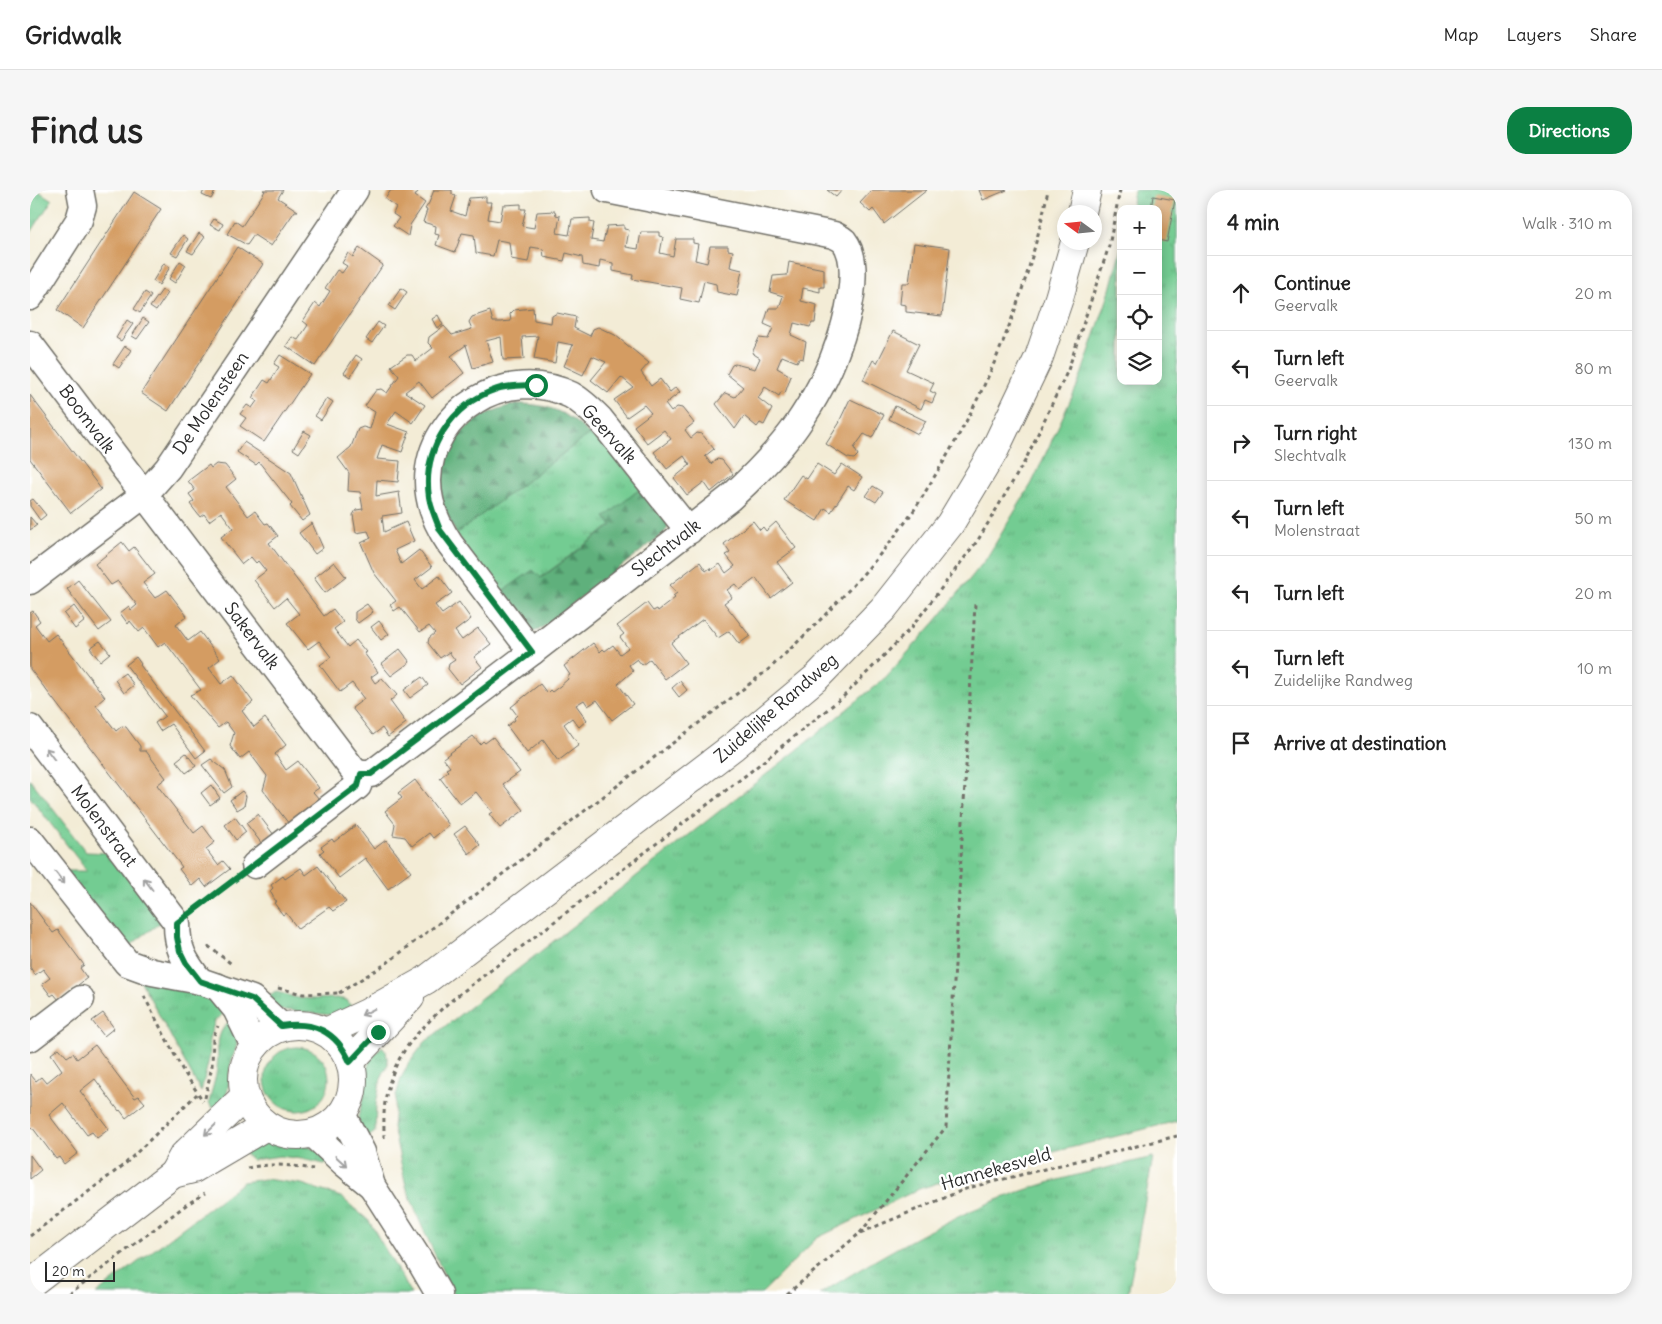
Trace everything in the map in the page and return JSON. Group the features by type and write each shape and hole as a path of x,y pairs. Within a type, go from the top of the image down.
{"main road":[{"path":"1084,205 1087,190"},
{"name":"Zuidelijke Randweg","path":"326,1032 367,1013 426,980 734,746 817,677 883,609 950,524 995,449 1039,357 1074,250"},
{"name":"Zuidelijke Randweg","path":"350,1062 426,980"},
{"path":"296,1024 312,1026 326,1032 345,1050 350,1062 353,1080 350,1098 342,1114 328,1126 312,1133 294,1135 278,1132 266,1126 251,1111 244,1096 242,1078 245,1061 254,1046 266,1034 281,1026 296,1024"},
{"path":"173,1174 183,1156 244,1096"},
{"path":"30,1284 173,1174 193,1168 266,1126"}],"street":[{"path":"30,297 80,220 83,206 80,190"},
{"name":"De Molensteen","path":"30,581 145,494 168,468 355,190"},
{"name":"Slechtvalk","path":"361,774 371,774 730,498 753,477 797,425 812,401 836,352 852,286 852,262 848,247 843,239 834,235 607,190"},
{"name":"Boomvalk","path":"30,344 145,494"},
{"name":"Geervalk","path":"532,652 450,544 440,530 433,514 429,498 428,480 430,463 443,431 453,417 466,406 482,396 499,389 517,385 536,385 554,389 571,396 587,406 600,419 689,531"},
{"name":"Sakervalk","path":"145,494 354,771 361,774"},
{"name":"Molenstraat","path":"30,728 177,930 180,951 186,963 236,1010 254,1046"},
{"path":"254,864 358,786 361,774"},
{"path":"30,840 134,966 209,984 252,999 281,1026"},
{"path":"134,966 156,961 165,955 177,930"},
{"path":"30,1038 81,999"},
{"path":"342,1114 362,1152 372,1186"},
{"path":"312,1133 372,1186 439,1294"}],"path":[{"path":"339,993 387,962 768,669 811,630 873,563 912,512 951,450 978,399 1010,326 1042,221 1048,190"},
{"path":"860,1233 946,1127 975,604"},
{"path":"177,930 254,864"},
{"path":"177,930 191,930 199,939 235,966"},
{"path":"134,966 178,1060 197,1094 204,1102 209,1088 213,1037 219,1023 236,1010"},
{"path":"384,1139 386,1093 398,1059"},
{"path":"30,1236 125,1164 197,1094"},
{"name":"Hannekesveld","path":"787,1294 860,1233 968,1188 1177,1136"},
{"path":"240,1172 248,1168 271,1165 298,1166 321,1171"},
{"path":"69,1294 186,1205 209,1191"}],"green space":[{"path":"30,190 37,190 52,200 30,234"},
{"path":"1134,190 1177,190 1177,1121 962,1175 919,1189 817,1238 761,1294 453,1294 420,1222 406,1186 393,1127 396,1096 401,1078 409,1063 425,1042 796,751 886,677 935,622 986,559 1032,483 1078,384 1108,297 1117,263 1117,385 1162,385 1162,205 1132,205"},
{"path":"518,404 529,404 557,411 573,420 589,434 456,534 443,502 442,483 444,466 450,450 458,437 470,425 500,409"},
{"path":"589,434 614,452 641,488 606,517 613,524 540,578 500,593 456,534"},
{"path":"641,488 667,522 668,528 663,534 539,630 533,632 524,626 500,593 533,570 541,578 612,525 605,517"},
{"path":"30,779 86,852 112,853 165,919 124,950 63,871 87,871 30,797"},
{"path":"139,978 190,989 221,1004 226,1011 215,1021 209,1039 210,1055 201,1092"},
{"path":"277,992 298,998 337,998 347,1000 352,1008 331,1015 275,1009 265,996"},
{"path":"231,1020 237,1044 231,1063 228,1089 224,1099 212,1108 209,1103 216,1072 220,1036 222,1030"},
{"path":"382,1046 386,1051 388,1064 381,1078 376,1104 375,1132 364,1140 358,1117 364,1096 366,1071 370,1061"},
{"path":"291,1047 303,1047 320,1056 327,1067 329,1079 327,1091 320,1102 303,1111 291,1111 279,1106 270,1097 265,1085 265,1073 270,1061 279,1052"},
{"path":"275,1142 292,1146 307,1146 320,1152 331,1161 324,1164 280,1156 252,1160 242,1151 265,1143"},
{"path":"1153,1157 1128,1294 820,1294 896,1248 976,1209 1046,1183"},
{"path":"265,1179 302,1184 341,1197 369,1221 411,1294 96,1294 243,1182"}],"building":[{"path":"204,190 216,190 211,199 202,195"},
{"path":"263,190 283,190 278,198 298,211 295,211 271,246 254,235 247,245 227,234 235,221 242,226 265,191"},
{"path":"391,190 419,190 415,196 425,203 410,225 408,236 393,226 399,218 393,214 396,207 385,199"},
{"path":"434,190 452,190 452,194 456,196 451,211 465,216 469,198 486,197 486,202 491,202 488,219 500,221 503,205 521,204 521,209 526,209 522,226 534,228 537,212 555,211 556,215 560,216 557,233 569,235 572,219 590,218 590,222 594,223 591,240 603,242 607,226 624,225 624,229 629,230 626,247 638,249 641,232 659,232 659,236 663,237 660,253 673,256 676,239 693,239 693,243 698,244 695,260 707,263 710,246 728,246 728,250 733,251 730,267 742,270 737,296 717,292 716,284 704,281 699,303 680,299 682,288 632,279 633,275 613,271 613,263 600,260 599,268 583,265 582,257 566,253 564,261 544,257 543,249 531,247 528,262 511,259 509,242 497,240 493,256 476,253 474,235 462,233 455,252 436,245 439,235 435,234 436,226 423,222 427,210 425,209"},
{"path":"827,190 842,190 836,197"},
{"path":"872,190 927,190 884,224 873,209 870,212 860,203"},
{"path":"979,190 1007,190 983,200"},
{"path":"134,192 161,209 83,328 57,310"},
{"path":"1153,196 1175,200 1167,242 1162,241 1162,205 1152,205"},
{"path":"214,219 223,224 220,230 210,225"},
{"path":"199,233 205,237 193,254 187,251"},
{"path":"183,235 188,239 177,256 171,253"},
{"path":"914,243 950,248 942,316 906,312 906,305 900,304 902,283 909,283"},
{"path":"237,247 263,264 168,411 141,393"},
{"path":"359,248 383,265 315,366 286,346 292,337 298,340 308,325 303,321 315,303 320,307 330,291 325,288 337,270 342,273 347,266 342,263 348,253 353,257"},
{"path":"180,261 186,265 175,283 169,279"},
{"path":"789,262 824,269 824,287 820,287 820,292 803,288 801,301 817,305 815,323 812,323 810,327 794,323 791,335 806,342 803,359 799,358 797,362 782,356 777,368 791,376 785,393 781,392 779,396 765,387 758,398 772,409 764,425 760,423 757,427 744,416 735,429 716,404 725,393 735,397 743,387 727,374 732,365 755,369 760,358 752,353 759,338 768,339 773,328 764,324 769,308 779,308 783,296 770,292 773,276 787,275"},
{"path":"164,263 170,267 159,285 153,281"},
{"path":"401,288 407,292 395,310 389,306"},
{"path":"162,290 168,293 156,311 150,307"},
{"path":"145,292 151,296 140,313 134,309"},
{"path":"533,308 534,320 551,323 552,316 557,313 576,317 574,328 590,336 593,329 598,327 615,335 649,363 641,372 651,386 660,379 670,392 676,387 680,392 665,404 671,412 677,407 682,408 694,423 685,430 691,438 697,433 702,434 714,449 705,456 711,464 717,459 722,460 733,474 711,492 704,482 687,495 674,478 690,465 684,456 667,469 654,452 671,439 664,430 647,443 634,426 651,413 644,405 627,417 614,400 633,387 621,377 608,393 591,380 606,362 592,356 583,375 564,366 573,345 558,342 555,363 534,359 538,336 522,337 524,359 503,360 501,337 486,341 493,362 473,368 466,345 451,356 464,373 432,398 419,381 405,392 425,405 413,423 396,411 387,424 409,432 402,452 382,445 377,459 400,461 398,482 377,480 376,496 399,492 402,513 382,516 384,532 406,522 414,541 395,550 401,564 419,550 432,567 415,580 422,589 439,576 452,593 435,605 442,614 459,602 471,619 455,631 462,640 478,628 491,644 474,657 482,667 460,684 448,669 449,664 455,660 449,652 440,658 428,643 429,638 435,633 429,626 420,632 400,607 394,611 390,605 396,601 374,573 361,543 371,538 368,531 356,533 353,515 356,510 363,509 360,492 348,491 349,473 338,458 351,447 358,429 363,427 370,429 375,412 365,406 376,390 381,389 387,393 399,376 391,366 407,355 412,355 416,361 433,348 428,343 429,337 444,326 452,335 472,329 469,322 472,317 490,311 493,322 501,322 511,321 510,314 514,310"},
{"path":"438,315 443,325 437,328 432,319"},
{"path":"143,318 149,322 137,339 132,336"},
{"path":"127,320 133,324 121,341 116,338"},
{"path":"378,322 384,326 372,343 366,339"},
{"path":"893,331 919,344 906,370 934,383 930,391 936,394 932,403 925,400 921,409 863,380 873,360 877,363"},
{"path":"125,346 131,350 119,368 113,364"},
{"path":"280,355 310,374 264,442 240,426 246,418 240,414 247,405 252,408 257,401 252,398 264,380 269,383 279,367 274,364"},
{"path":"356,355 362,359 350,377 344,373"},
{"path":"30,395 101,489 71,513 30,459"},
{"path":"327,398 333,402 321,420 315,416"},
{"path":"850,399 884,415 872,438 864,434 854,448 858,455 854,459 848,458 826,444 840,422"},
{"path":"895,406 926,421 918,434 889,419"},
{"path":"304,431 311,435 299,453 293,449"},
{"path":"244,442 291,473 310,515 302,521 290,506 292,504 259,462 256,465 237,452"},
{"path":"216,464 225,465 236,479 226,487 248,516 255,511 278,536 269,543 324,616 333,609 343,622 334,629 348,647 356,640 366,652 364,653 378,672 371,677 375,683 382,678 397,695 390,701 406,723 388,737 382,728 373,735 352,708 364,699 352,683 340,692 320,665 331,657 319,641 308,649 287,623 299,614 286,598 275,607 254,580 266,571 258,561 256,563 251,557 242,564 221,537 233,528 221,512 209,521 204,514 200,517 190,504 194,501 189,494 195,490 188,481 209,465 211,468"},
{"path":"817,464 834,475 842,464 862,477 854,490 848,486 831,512 825,508 817,521 784,500 801,475 807,479"},
{"path":"873,486 883,492 876,502 866,496"},
{"path":"33,499 46,515 40,520 30,506 30,501"},
{"path":"30,517 37,525 30,530"},
{"path":"753,521 760,530 763,527 766,531 776,522 796,548 777,562 792,582 771,598 756,578 740,590 735,584 727,590 732,597 724,603 750,636 739,644 729,631 718,638 703,619 671,643 686,663 665,679 650,659 642,665 637,659 629,665 633,671 618,684 633,704 612,720 597,700 588,706 584,700 576,705 587,720 579,727 572,718 564,724 579,745 558,761 543,740 527,753 507,726 515,720 514,718 517,715 511,707 540,684 547,693 560,686 570,675 564,666 593,643 600,652 613,645 620,654 628,648 620,637 624,634 617,626 647,603 653,611 657,609 658,611 675,598 673,596 677,593 670,585 700,562 706,571 720,564 726,573 735,566 726,555 730,553 724,544"},
{"path":"312,523 323,548 315,554 299,533"},
{"path":"122,542 129,551 134,547 155,574 143,583 155,598 167,590 187,616 176,625 188,641 200,632 220,659 209,668 221,684 233,675 253,702 242,711 254,727 265,718 286,745 275,754 286,770 298,761 319,788 313,792 320,800 289,824 263,790 267,776 249,752 240,759 230,746 234,733 226,722 218,728 190,695 201,690 165,642 158,647 144,628 139,632 130,621 128,624 120,613 129,606 131,610 137,605 118,581 111,585 95,564"},
{"path":"334,562 346,577 325,593 314,578"},
{"path":"78,580 111,622 99,631 67,589"},
{"path":"367,604 373,612 358,623 355,619 355,612"},
{"path":"74,606 85,621 75,629 64,614"},
{"path":"33,611 40,621 35,625 47,641 56,634 105,697 96,705 116,731 122,726 126,727 140,746 140,751 146,751 166,778 157,785 194,833 203,826 215,842 206,849 218,865 223,861 230,869 206,887 200,879 192,886 179,869 182,867 30,669 30,613"},
{"path":"379,621 389,634 381,640 371,627"},
{"path":"100,641 110,653 100,661 90,648"},
{"path":"400,649 410,662 391,676 381,664"},
{"path":"136,657 140,665 205,751 196,758 171,724 160,731 155,723 165,716 126,665"},
{"path":"125,673 134,685 124,693 115,680"},
{"path":"422,677 428,685 410,698 404,690"},
{"path":"680,681 687,690 679,697 672,688"},
{"path":"473,736 480,744 493,737 520,772 503,784 524,810 500,828 489,814 492,812 476,792 460,804 440,778 448,771 446,769 450,767 443,758"},
{"path":"186,753 196,766 186,773 176,761"},
{"path":"211,759 225,770 232,787 224,793 202,765"},
{"path":"415,780 449,825 433,838 429,833 412,846 405,837 393,835 395,824 385,811 402,798 398,793"},
{"path":"211,785 220,798 210,805 201,793"},
{"path":"242,791 246,796 244,806 237,810 230,800"},
{"path":"258,814 274,835 262,844 246,823"},
{"path":"235,817 246,832 236,840 225,825"},
{"path":"356,825 374,849 386,840 411,872 388,889 365,858 339,878 320,853 324,850 321,847 332,839 334,842"},
{"path":"465,826 480,845 469,854 454,834"},
{"path":"318,866 346,902 333,911 329,907 298,929 286,913 283,915 274,903 277,901 270,891 273,888 271,885 283,876 285,879 301,868 306,875"},
{"path":"30,902 53,933 58,930 84,965 80,968 87,978 59,1000 54,994 51,996 42,984 50,978 43,969 35,975 30,967"},
{"path":"103,1013 114,1028 104,1036 92,1021"},
{"path":"95,1045 135,1098 139,1096 145,1103 126,1118 95,1079 80,1091 109,1129 97,1138 92,1132 87,1135 63,1103 49,1115 78,1153 64,1164 59,1157 56,1159 32,1127 30,1129 30,1074 36,1081 41,1077 46,1083 62,1070 51,1054 59,1048 67,1057 73,1053 77,1059"},
{"path":"30,1155 41,1170 30,1179"}],"route":[{"path":"378,1032 350,1062 345,1050 326,1032 312,1026 296,1024 281,1026 252,999 200,981 186,963 180,951 177,923 358,786 361,774 371,774 532,652 440,530 429,498 428,480 430,463 435,447 453,417 482,396 499,389 517,385 536,385"}]}
